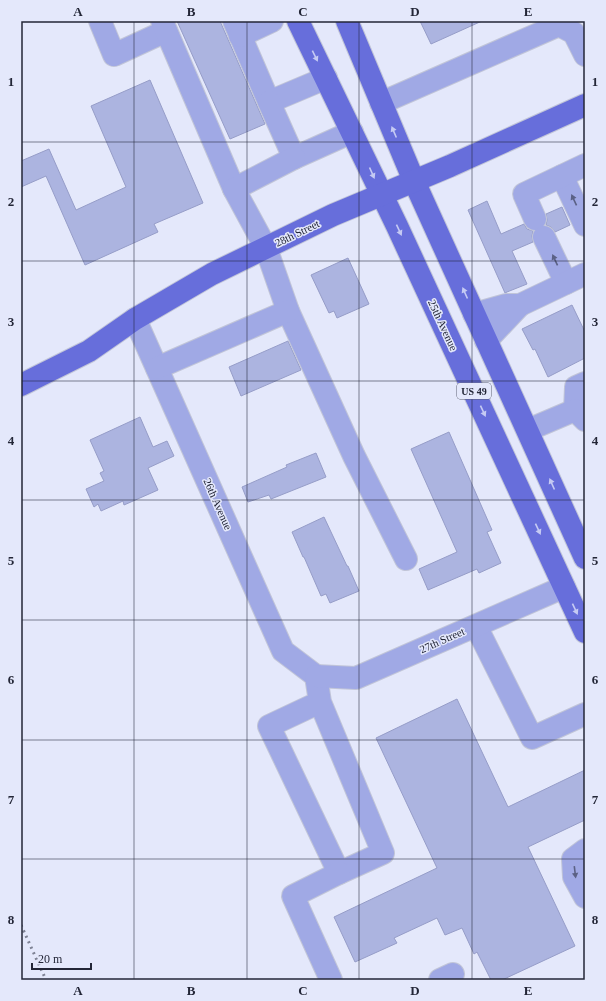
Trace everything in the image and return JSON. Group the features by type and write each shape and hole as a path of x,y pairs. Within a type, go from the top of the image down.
{"main road":[{"name":"25th Avenue","path":"298,21 398,226 585,632"},
{"name":"US 49","path":"347,21 414,181 585,558"},
{"name":"28th Street","path":"21,385 89,351 135,320 212,274 333,215 584,110"}],"street":[{"path":"100,21 114,55 164,26 234,189 266,248 288,311 354,456 406,559"},
{"path":"272,21 237,28 294,158"},
{"path":"381,103 559,25 574,33 585,55"},
{"path":"269,102 326,78"},
{"path":"234,189 294,158 352,132"},
{"path":"566,283 524,194 585,165"},
{"path":"562,176 585,225"},
{"path":"486,341 520,305 585,274"},
{"path":"474,314 506,305 520,305"},
{"path":"157,368 288,311"},
{"name":"26th Avenue","path":"135,320 283,651 316,676"},
{"path":"528,430 580,415 576,387 585,383"},
{"name":"27th Street","path":"316,676 356,678 564,587"},
{"path":"476,626 532,738 585,714"},
{"path":"316,676 320,702 383,853 293,896 331,980"},
{"path":"320,702 269,726 339,873"},
{"path":"585,850 573,859 574,877 585,897"}],"building":[{"path":"177,21 220,21 265,124 230,139"},
{"path":"420,21 482,21 431,44"},
{"path":"150,80 203,203 154,224 158,232 85,265 46,176 21,187 21,161 49,149 76,210 126,187 91,106"},
{"path":"487,201 501,234 524,224 527,229 533,231 533,242 512,251 527,284 505,293 468,210"},
{"path":"562,207 570,225 555,232 551,227 546,225 546,214"},
{"path":"348,258 369,304 337,318 334,311 329,313 311,275"},
{"path":"572,305 585,332 585,358 548,377 535,349 533,350 522,329"},
{"path":"288,341 301,370 241,396 229,367"},
{"path":"140,417 153,447 167,441 174,456 148,468 158,490 124,505 123,501 101,511 98,504 94,507 86,489 104,481 100,473 104,471 90,440"},
{"path":"449,432 492,530 487,532 501,563 479,573 477,569 428,590 419,569 457,552 411,449"},
{"path":"316,453 326,477 271,499 269,495 248,502 242,487 287,467 286,465"},
{"path":"324,517 359,591 330,603 326,594 321,596 292,532"},
{"path":"457,699 508,807 585,770 585,820 528,847 575,946 502,980 491,980 477,952 474,954 462,928 445,935 437,918 394,938 397,943 355,962 334,917 437,868 376,738"}],"railway":[{"path":"21,925 46,980"}]}
